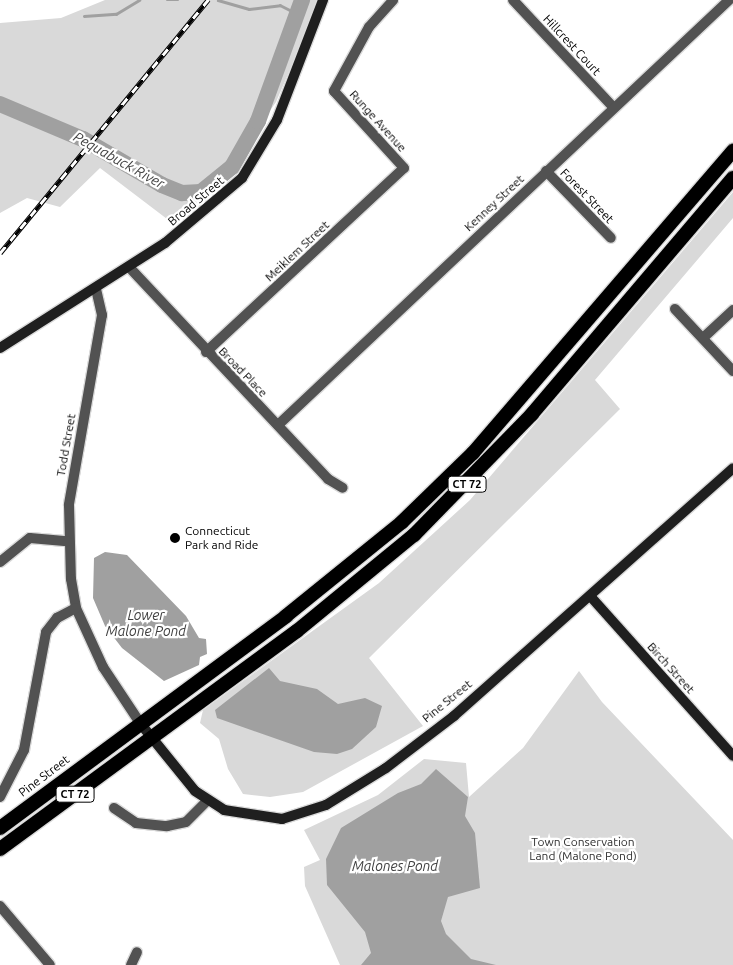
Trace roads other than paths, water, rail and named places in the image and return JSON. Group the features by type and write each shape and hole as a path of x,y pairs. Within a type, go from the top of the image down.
{"highway":[{"name":"CT 72","path":"140,723 326,586 439,488 517,403 733,151"},
{"name":"CT 72","path":"0,849 335,602 451,501 532,414 733,178"},
{"name":"Pine Street","path":"0,828 140,723"}],"main road":[{"name":"Broad Street","path":"0,348 129,267 205,213 242,178 276,120 323,0"},
{"name":"Pine Street","path":"140,723 151,738 208,800 243,815 282,819 326,805 386,768 454,716 733,468"},
{"name":"Birch Street","path":"591,596 733,756"}],"street":[{"name":"Runge Avenue","path":"393,0 369,27 334,91 404,168"},
{"name":"Hillcrest Court","path":"513,0 613,107"},
{"name":"Kenney Street","path":"278,425 613,107 729,0"},
{"name":"Meiklem Street","path":"206,352 404,168"},
{"name":"Forest Street","path":"546,171 610,238"},
{"name":"Broad Place","path":"129,267 206,352 328,479 343,488"},
{"name":"Todd Street","path":"96,288 102,316 73,478 68,542 76,608 103,668 140,723"},
{"path":"676,309 733,371"},
{"path":"703,338 733,310"},
{"path":"0,562 30,538 68,542"},
{"path":"0,797 24,750 46,632 57,618 76,608"},
{"path":"114,808 136,823 167,826 186,822 208,800"},
{"path":"0,906 50,965"},
{"path":"130,965 137,952"}],"water":[{"name":"Lower Malone Pond","path":"105,552 127,555 186,616 199,638 206,639 207,654 200,657 199,665 164,681 122,648 105,626 93,598 94,558"},
{"path":"269,668 280,681 317,689 338,704 365,698 382,706 376,727 352,749 337,754 314,752 217,718 215,710"},
{"name":"Malones Pond","path":"436,769 468,797 465,816 475,833 480,888 448,897 441,921 446,934 471,959 496,965 361,965 371,953 365,932 327,885 326,859 341,828 398,793 421,784"}],"waterway":[{"path":"84,16 116,14 139,0"},
{"path":"167,0 178,0"},
{"path":"218,0 249,9 280,5 298,14"},
{"name":"Pequabuck River","path":"0,104 83,139 162,185 182,193 201,192 232,167 258,121 302,0"}],"railway":[{"path":"0,253 208,0"}],"place":[{"name":"Connecticut Park and Ride","path":"175,538"}],"park label":[{"name":"Town Conservation Land (Malone Pond)","path":"583,849"}]}
